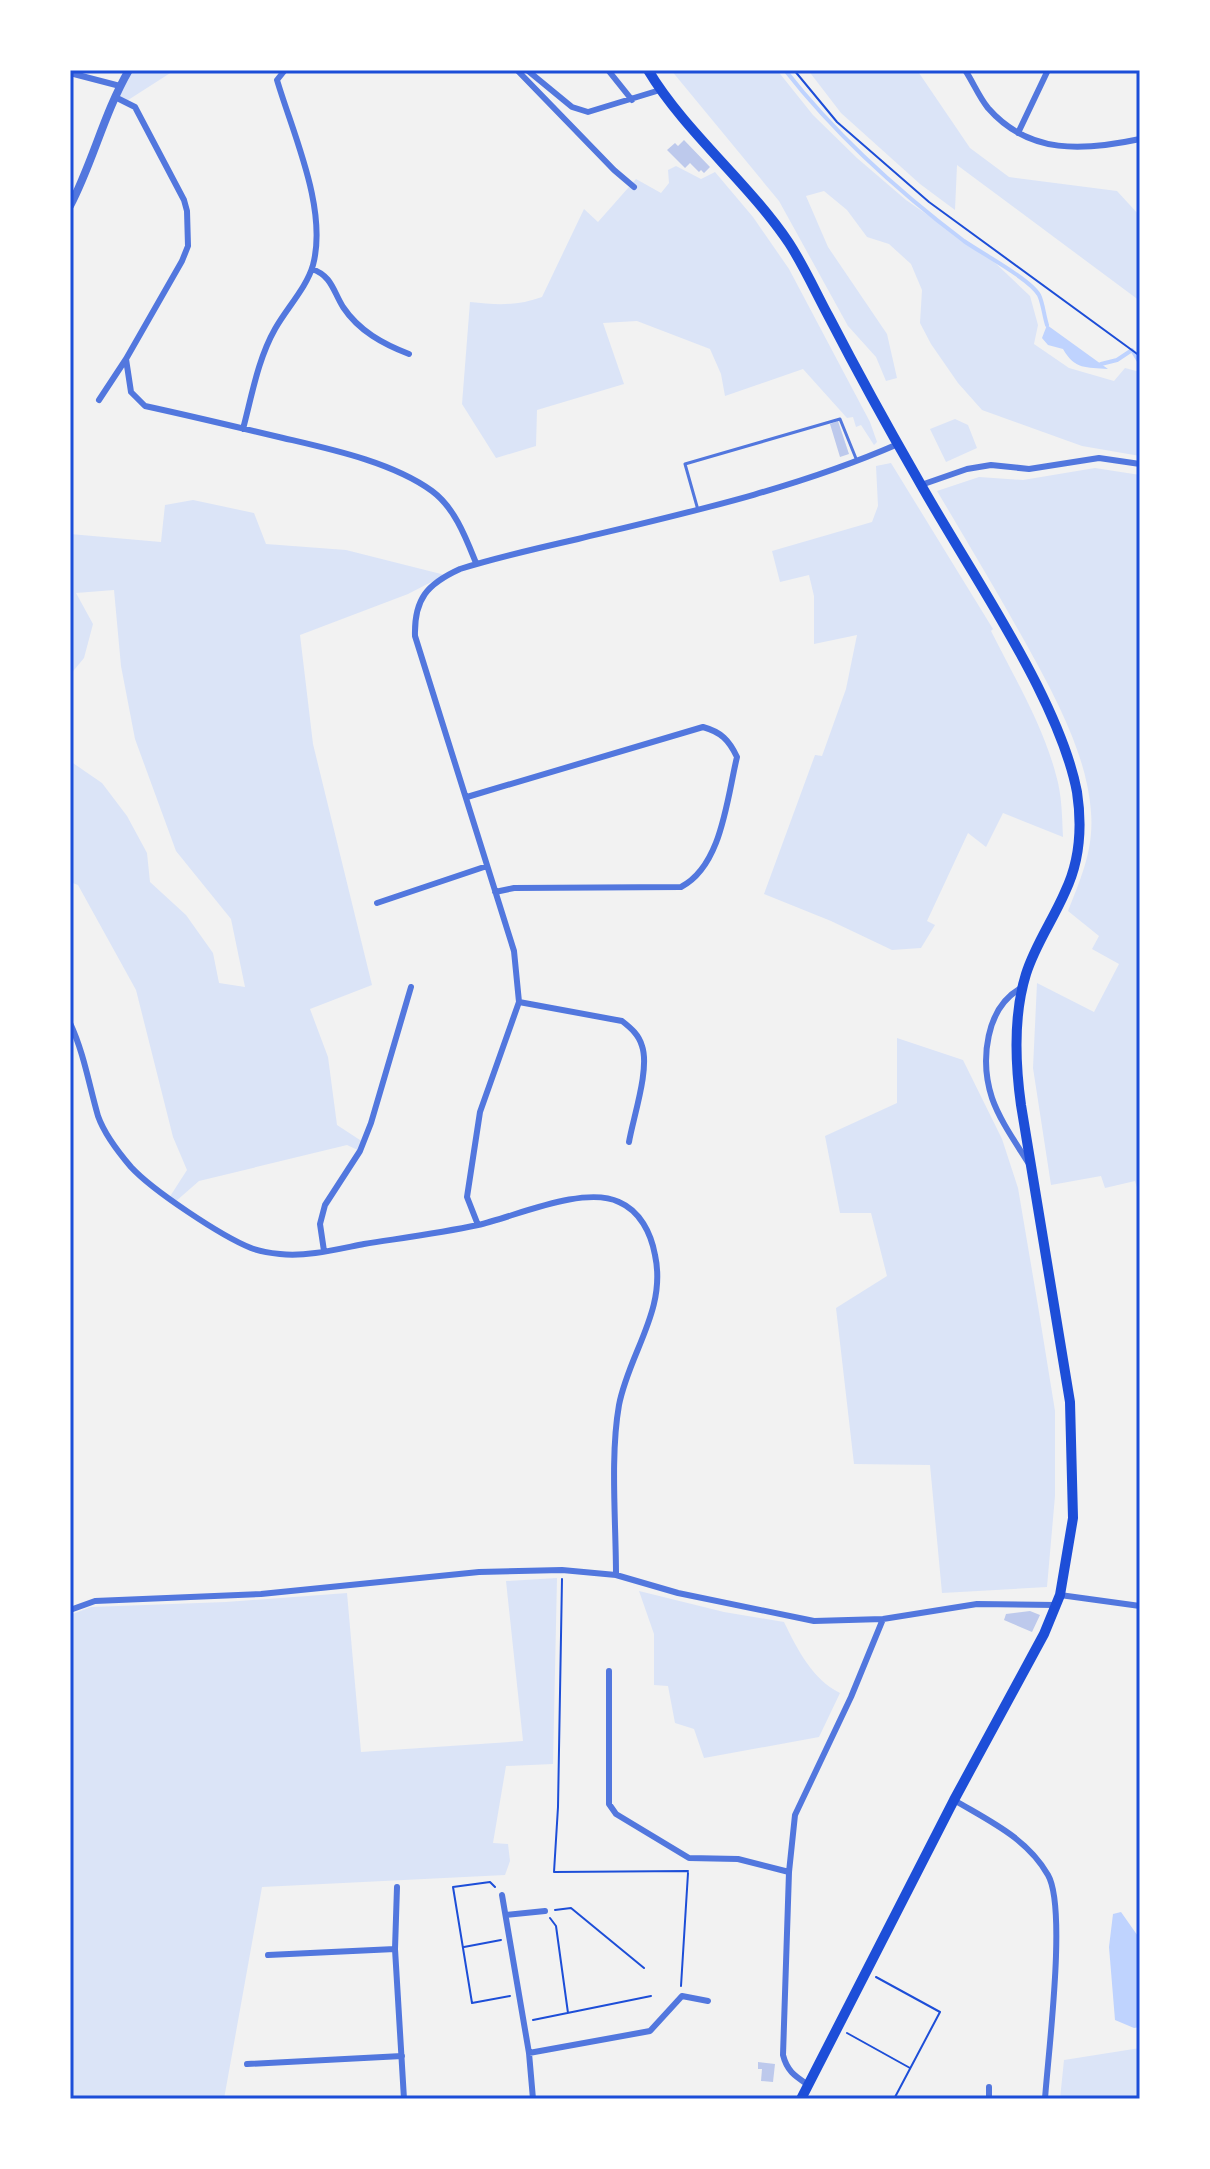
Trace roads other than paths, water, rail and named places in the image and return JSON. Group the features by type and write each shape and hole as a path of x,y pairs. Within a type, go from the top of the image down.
{"main road":[{"path":"648,70 660,90 752,195 790,244 921,485 1016,642 1049,709 1067,754 1077,791 1079,846 1075,866 1066,891 1032,958 1023,987 1016,1059 1070,1402 1073,1518 1059,1600 801,2099"}],"street":[{"path":"70,206 129,70"},
{"path":"243,429 264,352 312,269 317,244 314,208 277,80 285,70"},
{"path":"517,70 634,187"},
{"path":"527,70 572,107 588,112 660,90"},
{"path":"608,70 632,100"},
{"path":"965,70 988,108 1018,133 1059,148 1111,145 1140,139"},
{"path":"1018,133 1048,70"},
{"path":"70,73 120,86"},
{"path":"99,400 182,261 188,246 189,229 184,200 135,107 115,97"},
{"path":"312,269 329,279 344,308 364,330 382,344 409,354"},
{"path":"126,359 131,392 145,406 335,450 414,480 434,492 451,512 464,533 476,563"},
{"path":"478,1225 467,1197 480,1112 519,1002 514,951 415,636 414,616 420,600 441,577 476,563 698,510 792,484 898,444"},
{"path":"921,485 967,469 991,465 1029,469 1099,458 1140,464"},
{"path":"467,797 703,727 718,731 730,741 737,757 715,846 705,869 695,880 681,887 514,888 495,892"},
{"path":"377,903 487,866"},
{"path":"324,1251 320,1224 325,1205 360,1151 411,987"},
{"path":"1023,987 1007,996 995,1017 988,1039 987,1077 993,1099 1031,1169"},
{"path":"519,1002 622,1021 635,1032 645,1061 629,1142"},
{"path":"70,1023 90,1080 99,1119 117,1148 143,1179 251,1248 283,1254 324,1251 478,1225 594,1197 618,1201 634,1212 651,1237 657,1273 655,1307 629,1368 619,1406 616,1575"},
{"path":"70,1610 95,1601 261,1594 479,1572 562,1570 616,1575 678,1593 814,1621 883,1619 977,1604 1059,1600 1140,1606"},
{"path":"807,2084 792,2074 783,2055 789,1872 795,1815 851,1697 883,1619"},
{"path":"609,1671 609,1804 616,1814 689,1858 738,1859 789,1872"},
{"path":"954,1800 1013,1834 1039,1861 1056,1894 1057,1927 1045,2099"},
{"path":"397,1887 395,1949 404,2099"},
{"path":"502,1895 529,2053 533,2099"},
{"path":"506,1915 545,1911"},
{"path":"268,1955 395,1949"},
{"path":"529,2053 650,2031 682,1996 681,1987"},
{"path":"682,1996 708,2001"},
{"path":"247,2064 402,2056"},
{"path":"989,2087 989,2099"}],"lane":[{"path":"698,510 685,464 840,419 857,462"}],"water":[{"path":"1047,325 1108,369 1077,364 1063,349 1048,345 1042,338"},
{"path":"1121,1912 1140,1939 1140,2027 1134,2028 1115,2020 1109,1947 1113,1914"}],"waterway":[{"path":"785,70 846,139 892,182 964,241 1034,289 1039,295 1047,325"},
{"path":"1101,364 1117,360 1132,350 1140,363"}]}
